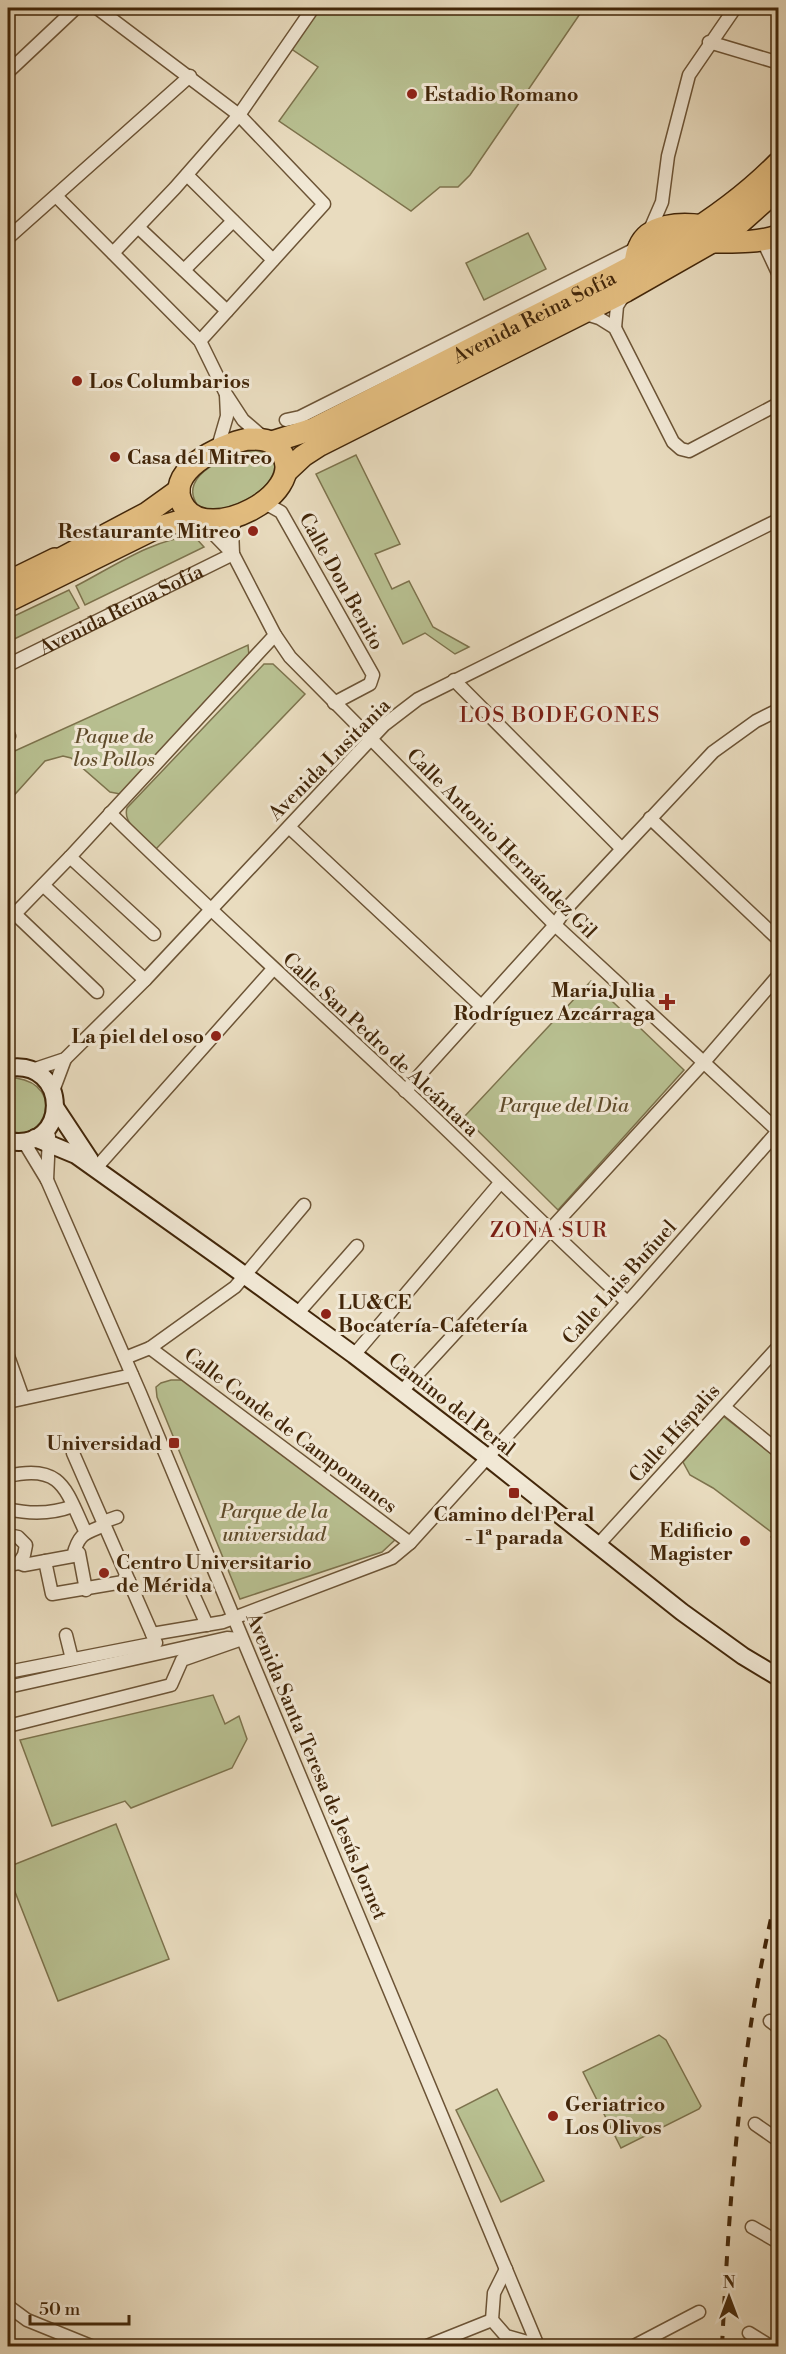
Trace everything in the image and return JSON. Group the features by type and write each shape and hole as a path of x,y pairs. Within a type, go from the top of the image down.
{"highway":[{"name":"Avenida Reina Sofía","path":"268,440 314,429 640,249 684,219 730,207 778,163"},
{"name":"Avenida Reina Sofía","path":"684,219 741,222 778,189"},
{"name":"Avenida Reina Sofía","path":"287,471 303,456 320,445 626,291 684,219"},
{"path":"640,249 684,219 771,238"},
{"path":"8,582 151,521 197,518 218,521 238,516 263,502 284,481 287,471 280,448 268,440 248,439 218,447 187,471 179,490 181,501 186,509 197,518"},
{"path":"8,608 151,521 179,490"},
{"path":"8,587 151,521"},
{"path":"8,601 151,521"}],"street":[{"path":"8,72 76,8"},
{"path":"97,8 239,115 324,204 200,341"},
{"path":"112,253 139,228 239,115 313,8"},
{"path":"684,219 668,156 689,75 709,42 735,8"},
{"path":"709,42 776,62 778,59"},
{"path":"8,238 190,76"},
{"path":"187,175 273,260"},
{"path":"56,196 200,341 226,394 243,420 268,440"},
{"path":"184,270 233,220"},
{"path":"139,228 227,311"},
{"path":"771,238 778,273"},
{"name":"Avenida Reina Sofía","path":"286,420 300,417 640,249"},
{"path":"615,328 617,306 626,291"},
{"path":"583,314 599,318 615,328 674,442 681,449 689,451 778,404"},
{"path":"218,447 227,416 226,394"},
{"name":"Calle Don Benito","path":"263,502 281,512 372,675 370,684 334,703"},
{"name":"Calle Antonio Hernández Gil","path":"233,554 232,529 238,516"},
{"name":"Calle Antonio Hernández Gil","path":"197,518 233,554 275,635 290,657 555,925 778,1131"},
{"name":"Avenida Lusitania","path":"54,1099 65,1059 145,980 384,725 418,699 778,520"},
{"name":"Avenida Reina Sofía","path":"8,665 233,554"},
{"path":"97,992 11,918 275,635"},
{"path":"454,681 621,848"},
{"path":"405,1091 555,925 565,910 621,848 713,752 756,721 778,710"},
{"name":"Calle San Pedro de Alcántara","path":"110,813 627,1302"},
{"path":"650,818 778,939"},
{"path":"289,827 482,1007"},
{"path":"70,857 154,934"},
{"path":"43,885 145,980"},
{"path":"96,1168 273,969"},
{"path":"402,1391 704,1062 778,976"},
{"name":"Avenida Lusitania","path":"16,1066 65,1059"},
{"name":"Camino del Peral","path":"16,1066 46,1079 54,1099 82,1150 96,1168"},
{"path":"26,1140 54,1117 54,1099"},
{"name":"Calle Luis Buñuel","path":"152,1634 223,1622 392,1558 410,1543 778,1131"},
{"name":"Camino del Peral","path":"26,1140 76,1155 96,1168 402,1391 682,1612 743,1656 778,1677"},
{"name":"Avenida Santa Teresa de Jesús Jornet","path":"26,1140 47,1180 125,1358 538,2346"},
{"name":"Avenida Santa Teresa de Jesús Jornet","path":"26,1140 47,1180"},
{"path":"354,1355 500,1183"},
{"path":"125,1358 150,1348 235,1287 304,1205"},
{"path":"297,1314 357,1246"},
{"name":"Calle Híspalis","path":"598,1545 778,1347"},
{"name":"Calle Conde de Campomanes","path":"150,1348 410,1543"},
{"path":"8,1356 23,1398"},
{"path":"8,1402 132,1375"},
{"path":"724,1407 778,1451"},
{"path":"8,1672 156,1643 73,1453"},
{"path":"8,1476 21,1473 47,1474 62,1484 86,1533"},
{"path":"8,1509 26,1513 45,1512 73,1506"},
{"path":"73,1556 77,1541 86,1533 117,1516"},
{"path":"8,1535 18,1537 26,1545 24,1555 13,1564"},
{"path":"13,1564 24,1565 79,1553 86,1590"},
{"path":"45,1561 51,1594 86,1590 127,1576 138,1567"},
{"path":"189,1585 207,1625"},
{"path":"66,1635 72,1659"},
{"path":"8,1687 227,1638 242,1639"},
{"path":"8,1726 171,1685 182,1660 242,1639"},
{"path":"166,1652 176,1659 178,1668"},
{"path":"755,2124 778,2140"},
{"path":"752,2227 778,2242"},
{"path":"506,2269 495,2293 492,2320 506,2336 538,2346"},
{"path":"8,2306 27,2320 91,2346"},
{"path":"634,2346 699,2312"},
{"path":"427,2346 492,2320"},
{"path":"750,2333 770,2346"}],"green space":[{"name":"Estadio Romano","path":"315,8 584,8 470,175 458,187 440,187 411,211 279,121 318,67 287,46"},
{"path":"528,233 546,269 484,300 466,263"},
{"path":"256,450 269,454 275,466 265,486 245,501 233,506 208,509 198,506 193,495 194,484 200,475 221,461"},
{"path":"356,455 400,544 375,554 392,589 409,581 433,627 469,647 455,654 425,633 403,644 316,474"},
{"path":"194,536 204,547 85,605 76,586 148,548 178,538"},
{"path":"69,590 79,608 8,642 8,619"},
{"name":"Paque de los Pollos","path":"248,645 249,656 120,794 110,792 71,758 63,756 45,761 8,802 8,754"},
{"path":"264,664 273,664 305,694 156,849 131,825 126,814 127,808"},
{"name":"Parque del Dia","path":"591,981 684,1070 558,1210 464,1117"},
{"path":"16,1078 32,1083 42,1092 46,1102 45,1113 40,1123 31,1130 21,1133 8,1130 8,1080"},
{"name":"Parque de la universidad","path":"171,1380 183,1380 397,1538 382,1552 240,1599 157,1397 156,1387"},
{"path":"723,1416 778,1459 778,1543 771,1537 774,1534 713,1488 690,1475 683,1462"},
{"path":"213,1695 225,1724 239,1716 247,1739 232,1768 131,1808 125,1801 52,1826 20,1740"},
{"path":"116,1824 169,1959 58,2001 8,1874 8,1867"},
{"path":"659,2035 666,2040 701,2106 621,2148 583,2072"},
{"path":"497,2089 544,2181 501,2202 456,2110"}],"railway":[{"path":"722,2346 739,2116 754,2003 778,1889"}],"place":[{"name":"Estadio Romano","path":"412,94"},
{"name":"Los Columbarios","path":"77,381"},
{"name":"Casa del Mitreo","path":"115,457"},
{"name":"Restaurante Mitreo","path":"253,531"},
{"name":"Maria Julia Rodríguez Azcárraga","path":"667,1002"},
{"name":"La piel del oso","path":"216,1036"},
{"name":"LU&CE Bocatería-Cafetería","path":"326,1314"},
{"name":"Universidad","path":"174,1443"},
{"name":"Camino del Peral - 1ª parada","path":"514,1493"},
{"name":"Edificio Magister","path":"745,1541"},
{"name":"Centro Universitario de Mérida","path":"104,1573"},
{"name":"Geriatrico Los Olivos","path":"553,2116"}],"district":[{"name":"LOS BODEGONES","path":"560,715"},
{"name":"ZONA SUR","path":"549,1230"}]}
